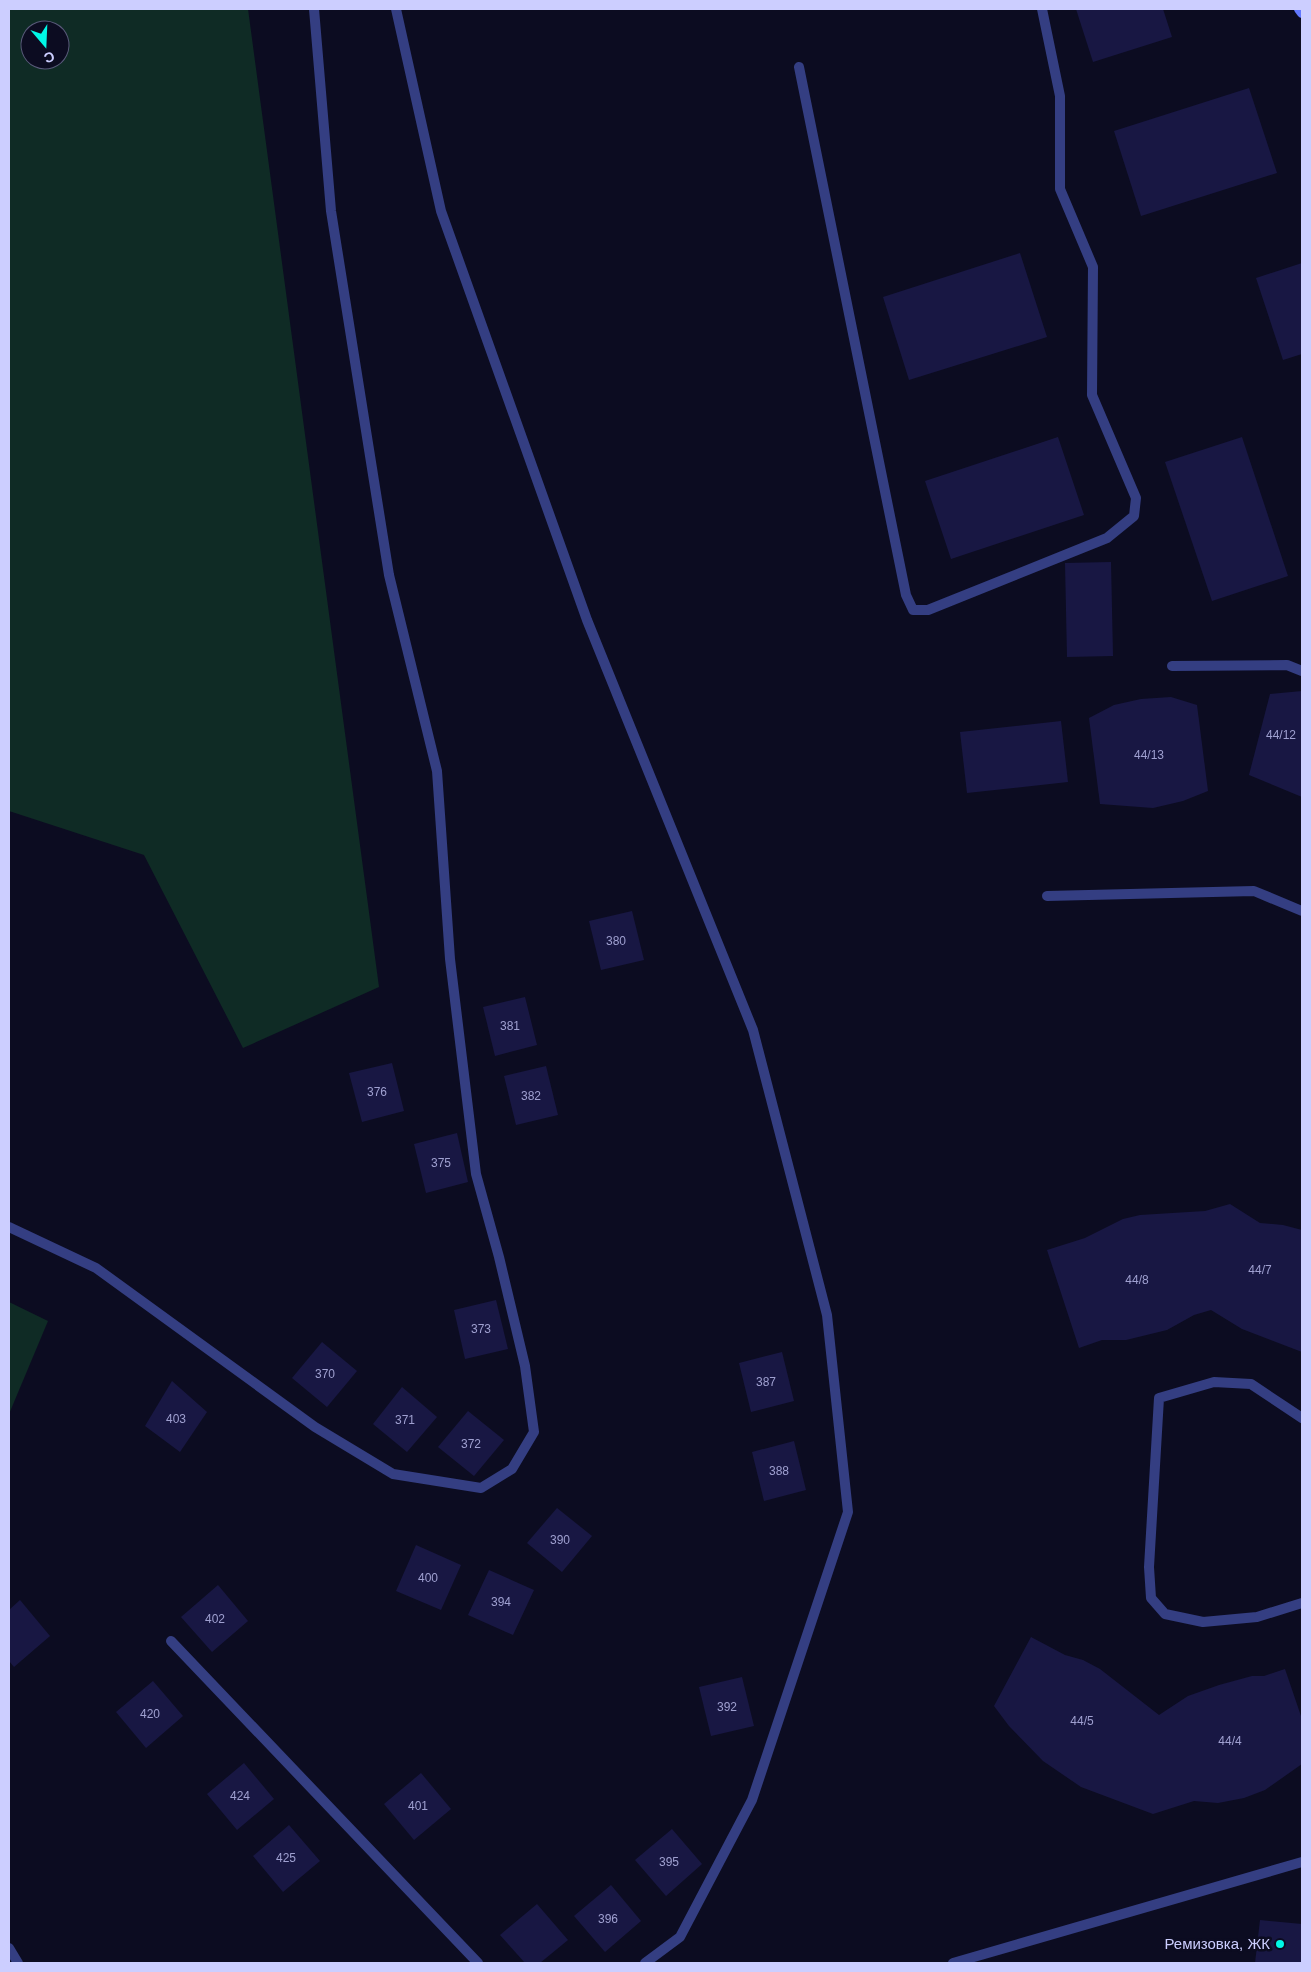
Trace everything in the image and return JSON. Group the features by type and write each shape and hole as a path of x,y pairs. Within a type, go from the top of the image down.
{"street":[{"path":"9,1227 96,1268 315,1427 393,1474 481,1488 512,1469 534,1432 525,1366 500,1257 476,1174 450,959 437,771 389,575 331,211 314,9"},
{"path":"396,9 441,211 587,620 753,1030 827,1315 848,1512 752,1800 680,1937 646,1963"},
{"path":"799,67 906,595 914,610 928,610 1108,538 1134,516 1136,498 1092,394 1092,266 1060,189 1060,96 1042,9"},
{"path":"1299,9 1302,13"},
{"path":"1172,666 1287,665 1302,671"},
{"path":"1048,896 1254,891 1302,911"},
{"path":"1302,1418 1250,1384 1214,1382 1158,1398 1148,1567 1151,1598 1165,1614 1203,1622 1257,1617 1302,1603"},
{"path":"171,1641 478,1963"},
{"path":"953,1963 1302,1862"},
{"path":"9,1948 18,1963"}],"green space":[{"path":"9,9 248,9 379,987 243,1048 144,855 9,811"},
{"path":"9,1302 48,1321 9,1414"}],"building":[{"path":"1076,9 1163,9 1172,37 1093,62"},
{"path":"1249,88 1277,173 1141,216 1114,131"},
{"path":"1020,253 1047,337 909,380 883,297"},
{"path":"1302,263 1302,354 1283,360 1256,278"},
{"path":"1058,437 1084,515 951,559 925,481"},
{"path":"1242,437 1288,576 1212,601 1165,462"},
{"path":"1111,562 1113,656 1067,657 1065,563"},
{"path":"1302,691 1302,797 1249,775 1270,694"},
{"path":"1171,697 1197,705 1208,791 1183,801 1153,808 1100,804 1089,718 1114,705 1141,699"},
{"path":"1061,721 1068,782 967,793 960,732"},
{"path":"632,911 644,960 601,970 589,921"},
{"path":"525,997 537,1045 495,1056 483,1007"},
{"path":"392,1063 404,1111 362,1122 349,1073"},
{"path":"546,1066 558,1115 516,1125 504,1076"},
{"path":"457,1133 468,1182 426,1193 414,1144"},
{"path":"1230,1204 1260,1223 1283,1225 1302,1230 1302,1352 1242,1329 1211,1310 1194,1315 1167,1330 1126,1340 1102,1340 1079,1348 1047,1250 1085,1238 1123,1219 1140,1215 1205,1211"},
{"path":"496,1300 508,1349 465,1359 454,1310"},
{"path":"322,1342 357,1371 327,1407 292,1378"},
{"path":"782,1352 794,1401 751,1412 739,1363"},
{"path":"172,1381 207,1412 180,1452 145,1426"},
{"path":"402,1387 437,1417 407,1452 373,1424"},
{"path":"468,1411 504,1440 474,1476 438,1447"},
{"path":"794,1441 806,1490 764,1501 752,1452"},
{"path":"557,1508 592,1536 562,1572 527,1543"},
{"path":"416,1545 461,1565 441,1610 396,1591"},
{"path":"489,1570 534,1590 513,1635 468,1615"},
{"path":"218,1585 248,1621 212,1652 181,1617"},
{"path":"20,1600 50,1636 14,1667 9,1661 9,1610"},
{"path":"1031,1637 1065,1655 1083,1660 1100,1669 1159,1715 1188,1696 1219,1685 1252,1676 1264,1676 1285,1669 1302,1719 1302,1764 1265,1790 1244,1798 1218,1803 1194,1801 1153,1814 1081,1787 1043,1761 1009,1726 994,1706"},
{"path":"742,1677 754,1726 711,1736 699,1687"},
{"path":"153,1681 183,1716 146,1748 116,1712"},
{"path":"244,1763 274,1799 237,1830 207,1794"},
{"path":"421,1773 451,1809 414,1840 384,1804"},
{"path":"289,1825 320,1861 283,1892 253,1856"},
{"path":"672,1829 702,1864 666,1896 635,1860"},
{"path":"611,1885 641,1921 605,1952 574,1916"},
{"path":"537,1904 568,1940 540,1963 525,1963 500,1935"},
{"name":"Ремизовка, ЖК","path":"1260,1920 1302,1924 1302,1963 1255,1963"}],"place":[{"name":"Ремизовка, ЖК","path":"1280,1944"}]}
